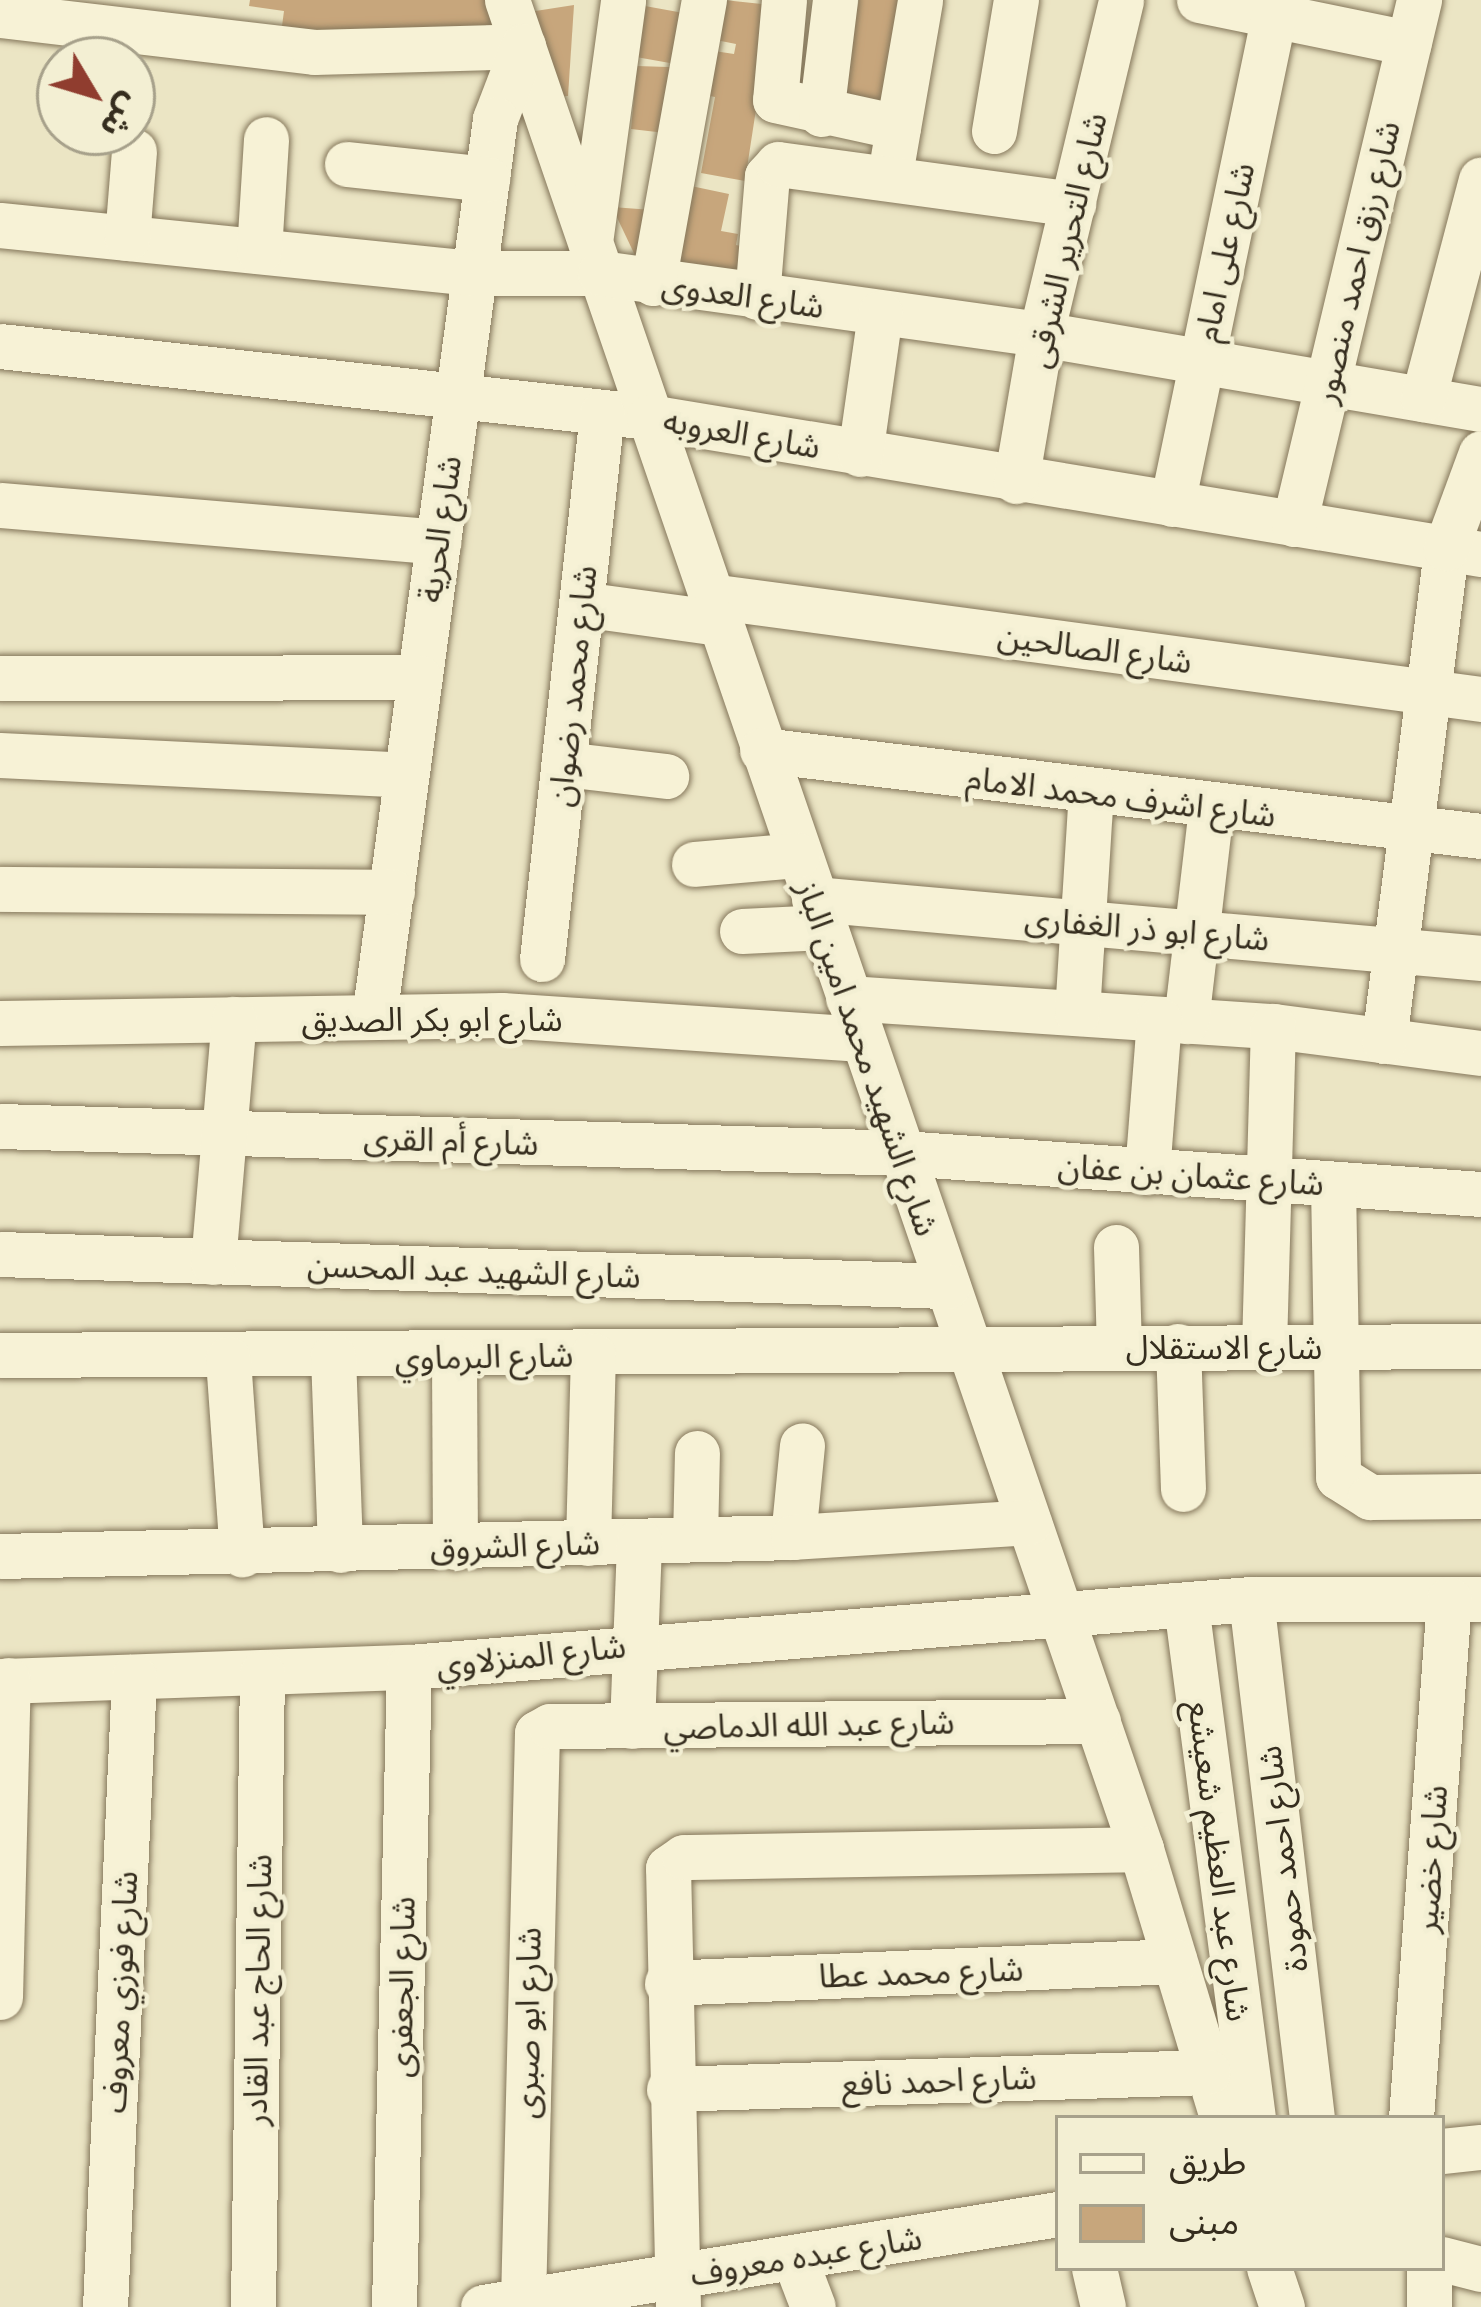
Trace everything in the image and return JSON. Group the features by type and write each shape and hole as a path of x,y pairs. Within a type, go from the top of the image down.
{"street":[{"path":"784,0 772,92 787,108 898,127"},
{"path":"820,114 835,0"},
{"path":"890,179 920,0"},
{"path":"994,131 1016,0"},
{"name":"شارع التحرير الشرقى","path":"1016,481 1041,334 1121,0"},
{"path":"1199,0 1414,21"},
{"name":"شارع على امام","path":"1172,504 1276,8"},
{"path":"595,259 622,12 701,18 653,283"},
{"path":"0,15 314,52 513,14"},
{"name":"شارع الشهيد محمد امين الباز","path":"513,14 1142,1849 1221,2115"},
{"name":"شارع الحرية","path":"374,1017 513,14"},
{"name":"شارع رزق احمد منصور","path":"1294,524 1414,21"},
{"path":"259,251 266,140"},
{"path":"127,238 134,156"},
{"path":"347,164 487,179"},
{"path":"757,297 772,168 1072,204"},
{"path":"1423,399 1481,180"},
{"path":"0,191 0,225"},
{"name":"شارع العدوى","path":"0,225 474,273 595,259 653,283 1041,334 1481,409"},
{"path":"860,454 880,314"},
{"name":"شارع العروبه","path":"0,346 649,417 1016,481 1464,551"},
{"name":"شارع محمد رضوان","path":"542,959 602,412"},
{"path":"1384,1041 1428,692 1464,551 1481,453"},
{"path":"0,505 438,542"},
{"name":"شارع الصالحين","path":"581,604 1034,621 1481,699"},
{"path":"0,678 419,677"},
{"name":"شارع اشرف محمد الامام","path":"762,749 1210,808 1481,836"},
{"path":"0,755 406,775"},
{"path":"564,764 666,776"},
{"path":"1077,1013 1091,793"},
{"path":"1147,1172 1172,1020 1195,932 1210,808"},
{"path":"694,864 798,855"},
{"path":"0,889 392,892"},
{"name":"شارع ابو ذر الغفارى","path":"742,932 819,913 1082,923 1481,958"},
{"name":"شارع ابو بكر الصديق","path":"0,1024 1077,1013 1273,1026 1481,1053"},
{"path":"214,1262 234,1019"},
{"path":"1264,1346 1273,1026"},
{"name":"شارع أم القرى","path":"0,1126 902,1153"},
{"name":"شارع عثمان بن عفان","path":"902,1153 1481,1194"},
{"path":"1333,1184 1335,1464 1346,1487 1370,1497 1481,1496"},
{"path":"1116,1246 1119,1348"},
{"name":"شارع الشهيد عبد المحسن","path":"0,1254 947,1286"},
{"name":"شارع الاستقلال","path":"968,1345 1481,1346"},
{"name":"شارع البرماوي","path":"0,1354 454,1358 968,1345"},
{"path":"1178,1346 1183,1489"},
{"path":"588,1543 593,1355"},
{"path":"333,1357 340,1550"},
{"path":"454,1358 454,1547"},
{"path":"228,1359 242,1554"},
{"path":"794,1537 802,1444"},
{"path":"695,1540 697,1454"},
{"name":"شارع الشروق","path":"0,1556 242,1554 794,1537 1029,1522"},
{"path":"632,1726 640,1541"},
{"name":"شارع المنزلاوي","path":"4,1680 409,1667 1251,1599 1465,1599"},
{"name":"شارع احمد حمودة","path":"1251,1599 1312,2115"},
{"name":"شارع خضير","path":"1411,2115 1465,1599"},
{"name":"شارع عبد العظيم شعيشع","path":"1186,1605 1253,2115"},
{"name":"شارع الجعفرى","path":"394,2307 409,1667"},
{"name":"شارع الحاج عبد القادر","path":"253,2307 262,1673"},
{"name":"شارع فوزي معروف","path":"105,2307 134,1677"},
{"path":"0,1997 4,1680"},
{"name":"شارع عبد الله الدماصي","path":"531,1746 550,1726 1098,1721"},
{"name":"شارع ابو صبرى","path":"530,2303 531,1746"},
{"path":"676,2292 664,1877 683,1857 1142,1849"},
{"name":"شارع محمد عطا","path":"667,1983 1175,1961"},
{"name":"شارع احمد نافع","path":"669,2089 1208,2072"},
{"name":"شارع عبده معروف","path":"530,2303 676,2292 794,2258 1055,2214"},
{"path":"794,2258 813,2307"},
{"path":"1445,2260 1481,2269"},
{"path":"1095,2271 1103,2307"},
{"path":"1270,2271 1282,2307"},
{"path":"1429,2271 1429,2307"}],"building":[{"path":"250,0 488,0 499,33 394,40 282,26 284,11 249,6"},
{"path":"724,0 772,5 745,181 701,173 715,97 695,93 691,136 631,129 637,66 698,68 636,57 645,6 711,18 701,49 734,54 736,44 716,40"},
{"path":"859,0 928,0 907,108 838,95"},
{"path":"574,5 568,96 548,97 529,12"},
{"path":"691,186 729,194 721,231 738,234 736,245 758,250 750,288 674,272"},
{"path":"612,207 679,212 642,270"}]}
